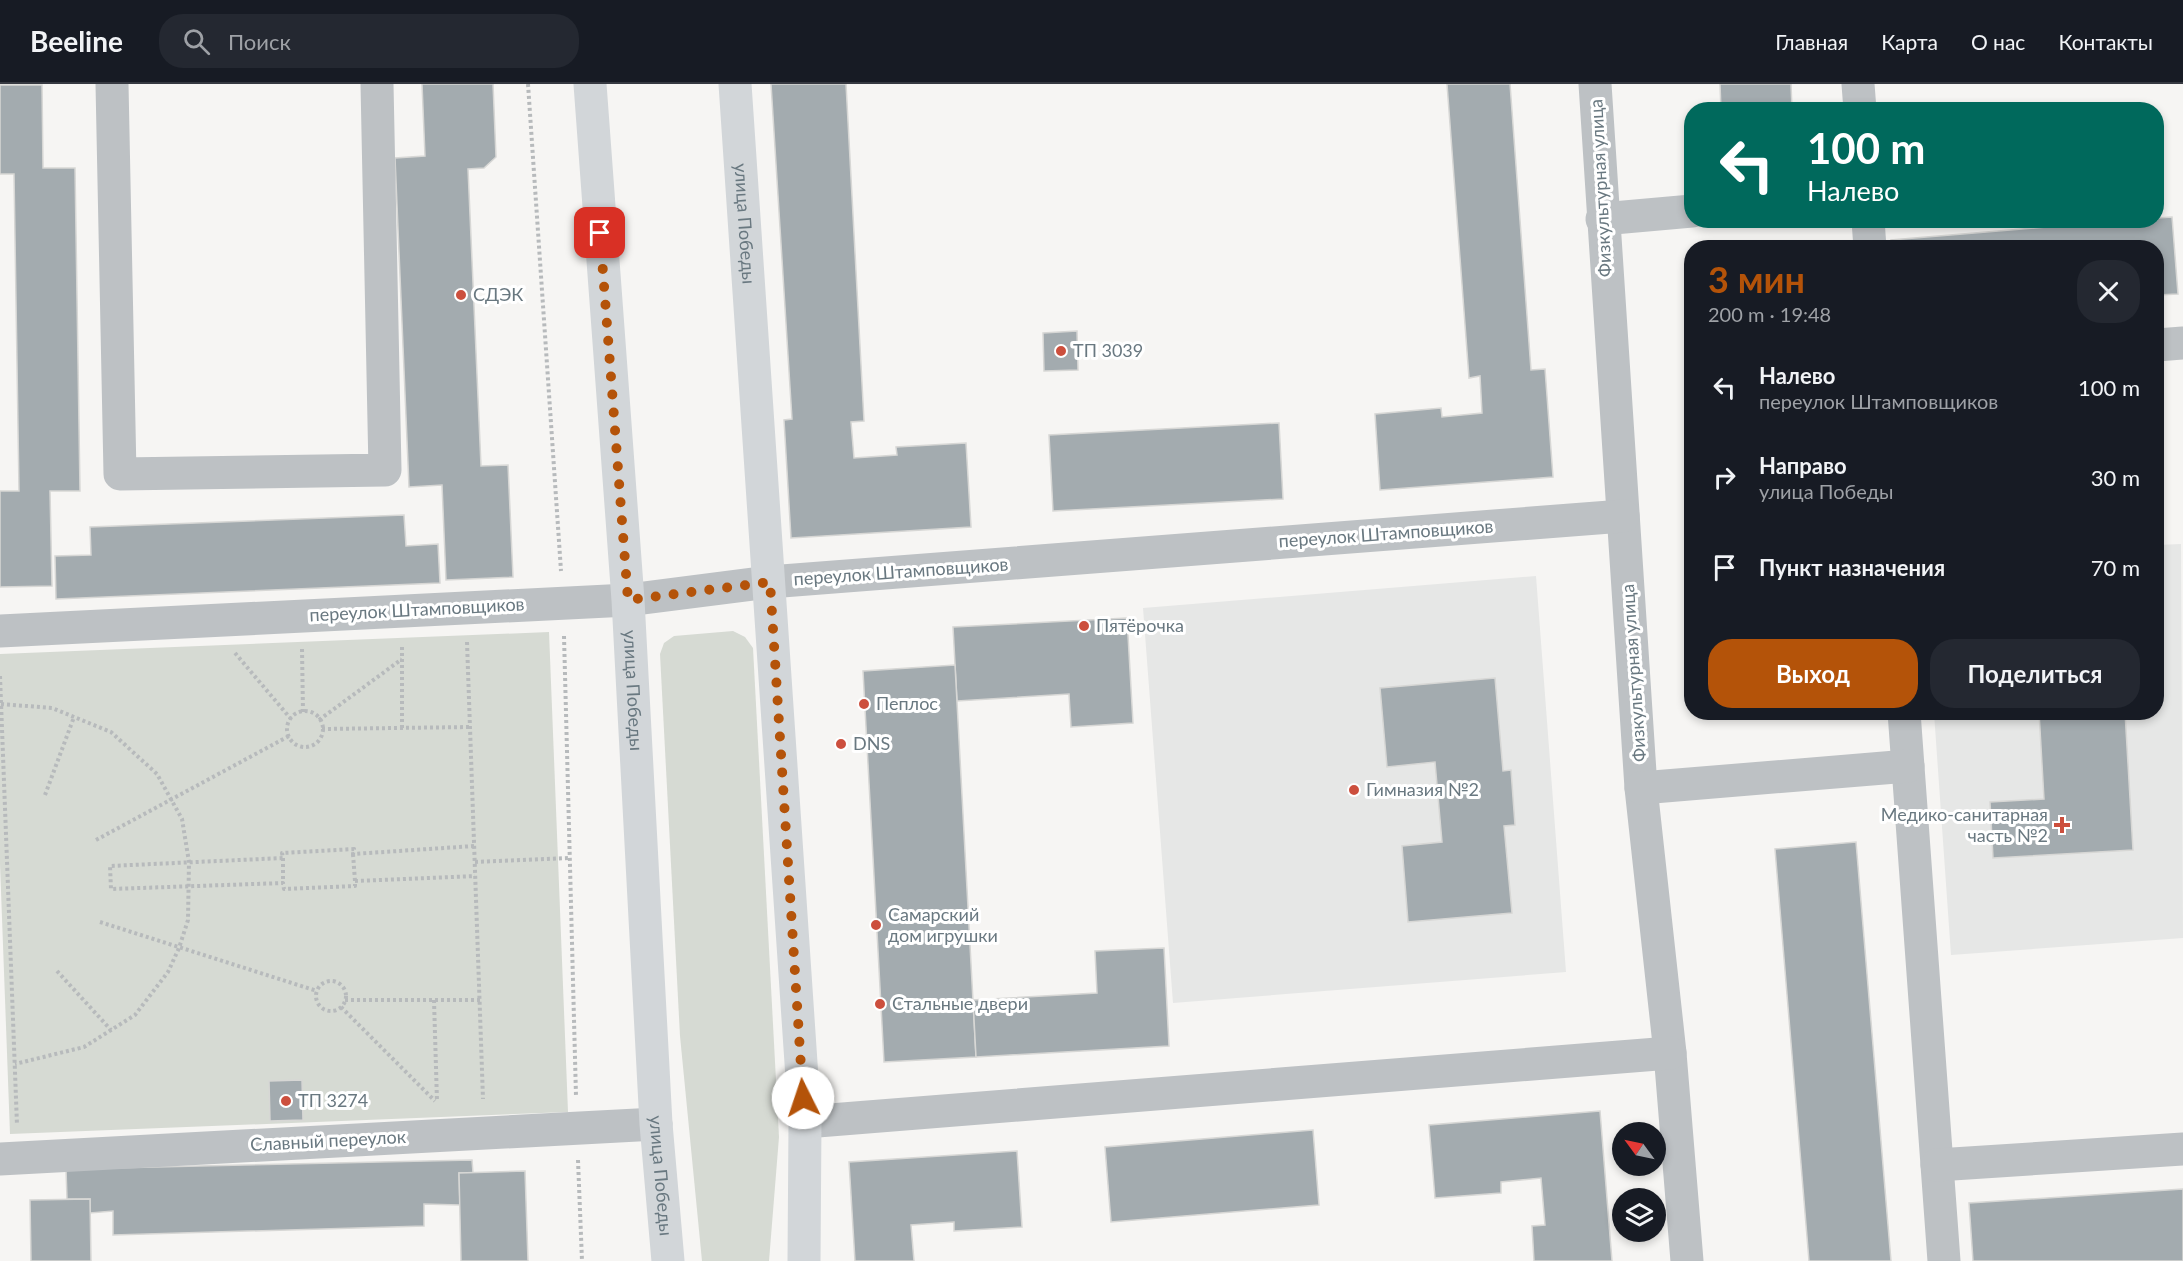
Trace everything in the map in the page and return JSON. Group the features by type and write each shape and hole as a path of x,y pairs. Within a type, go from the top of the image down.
{"main road":[{"name":"улица Победы","path":"590,84 628,600 656,1124 668,1261"},
{"name":"улица Победы","path":"735,84 770,582 804,1122 804,1261"}],"street":[{"path":"112,84 120,474 385,470 377,84"},
{"name":"Физкультурная улица","path":"1595,84 1602,219 1641,788 1671,1053 1687,1261"},
{"path":"1858,84 1859,102"},
{"path":"1602,219 1684,212"},
{"path":"2164,344 2183,343"},
{"name":"переулок Штамповщиков","path":"0,631 628,600 770,582 1623,516"},
{"path":"1905,720 1944,1261"},
{"path":"1641,788 1908,765"},
{"path":"804,1122 1671,1053"},
{"name":"Славный переулок","path":"0,1158 656,1124"},
{"path":"1937,1165 2183,1149"}],"path":[{"path":"466,641 481,1000 483,1109"},
{"path":"402,643 402,728"},
{"path":"301,645 303,712"},
{"path":"231,648 291,719"},
{"path":"320,720 402,659"},
{"path":"0,676 18,1129"},
{"path":"1,704 52,708 111,732 157,774 182,819 189,862 190,887 188,920 179,948 168,972 135,1015 84,1047 15,1064"},
{"path":"297,713 315,715 320,720 322,729 320,739 311,746 300,747 294,744 288,736 287,728 291,719 297,713"},
{"path":"45,795 74,717"},
{"path":"322,729 470,727"},
{"path":"96,840 288,736"},
{"path":"353,854 474,846"},
{"path":"354,849 355,886 284,889 283,858 282,853 354,849"},
{"path":"283,858 110,866 111,889 284,883"},
{"path":"474,862 569,858"},
{"path":"355,881 475,876"},
{"path":"100,922 317,991"},
{"path":"57,971 111,1030"},
{"path":"326,981 336,981 344,988 345,1000 341,1007 331,1011 322,1008 316,1000 317,991 326,981"},
{"path":"345,1000 481,1000"},
{"path":"341,1007 438,1106 434,1000"},
{"path":"577,1128 582,1261"}],"shaded area":[{"name":"Медико-санитарная часть №2","path":"2181,544 2183,938 1951,955 1934,720 2164,720 2164,545"},
{"name":"Гимназия №2","path":"1536,576 1566,972 1173,1003 1143,608"},
{"path":"733,631 745,637 753,648 779,1137 769,1261 702,1261 680,1036 660,654 664,643 674,636"},
{"path":"549,632 568,1112 10,1134 0,864 0,654"}],"building":[{"path":"422,84 493,84 496,157 484,168 468,169 481,466 508,465 513,577 446,580 442,485 409,487 395,158 425,156"},
{"path":"771,84 846,84 864,421 851,422 854,458 897,455 896,447 966,443 971,527 791,538 784,420 792,419"},
{"path":"1447,84 1510,84 1531,370 1545,369 1553,477 1380,490 1375,414 1441,408 1442,417 1482,413 1480,376 1469,378"},
{"path":"1720,84 1791,84 1792,102 1721,102"},
{"path":"0,85 42,85 43,168 75,168 80,491 50,491 52,586 0,587 0,491 19,491 14,174 0,174"},
{"path":"2172,217 2178,294 2164,295 2164,240 1891,240 2034,228 2164,228 2164,218"},
{"name":"ТП 3039","path":"1077,331 1078,370 1044,371 1043,333"},
{"path":"1279,423 1283,499 1053,511 1049,435"},
{"path":"404,515 406,546 438,544 440,583 56,599 55,556 91,555 90,527"},
{"path":"1127,618 1133,723 1071,727 1069,694 957,701 953,627"},
{"path":"955,665 976,1057 884,1062 863,671"},
{"path":"1495,678 1503,771 1511,770 1515,825 1504,826 1512,913 1408,922 1402,846 1442,842 1435,762 1387,767 1380,688"},
{"path":"2039,720 2125,720 2133,850 1993,858 1990,802 2044,799"},
{"path":"1856,842 1891,1261 1809,1261 1775,849"},
{"path":"1164,948 1169,1046 976,1057 973,1000 1097,993 1095,951"},
{"name":"ТП 3274","path":"302,1080 303,1120 270,1121 269,1081"},
{"path":"1600,1111 1612,1261 1534,1261 1532,1226 1545,1225 1541,1178 1501,1182 1501,1193 1435,1198 1429,1125"},
{"path":"1313,1130 1319,1205 1111,1222 1105,1147"},
{"path":"1017,1151 1022,1227 954,1231 954,1222 911,1225 914,1261 855,1261 849,1162"},
{"path":"472,1160 473,1173 459,1173 460,1205 424,1204 424,1226 113,1235 113,1211 90,1213 90,1199 67,1199 66,1169"},
{"path":"525,1171 528,1261 461,1261 459,1173"},
{"path":"2183,1189 2183,1261 1973,1261 1969,1203"},
{"path":"90,1199 91,1261 31,1261 30,1200"}],"place":[{"name":"СДЭК","path":"461,295"},
{"name":"ТП 3039","path":"1061,351"},
{"name":"Пятёрочка","path":"1084,626"},
{"name":"Пеплос","path":"864,704"},
{"name":"DNS","path":"841,744"},
{"name":"Гимназия №2","path":"1354,790"},
{"name":"Медико-санитарная часть №2","path":"2062,825"},
{"name":"Самарский дом игрушки","path":"876,925"},
{"name":"Стальные двери","path":"880,1004"},
{"name":"ТП 3274","path":"286,1101"}],"route":[{"path":"600,233 628,600 770,582 803,1098"}]}
